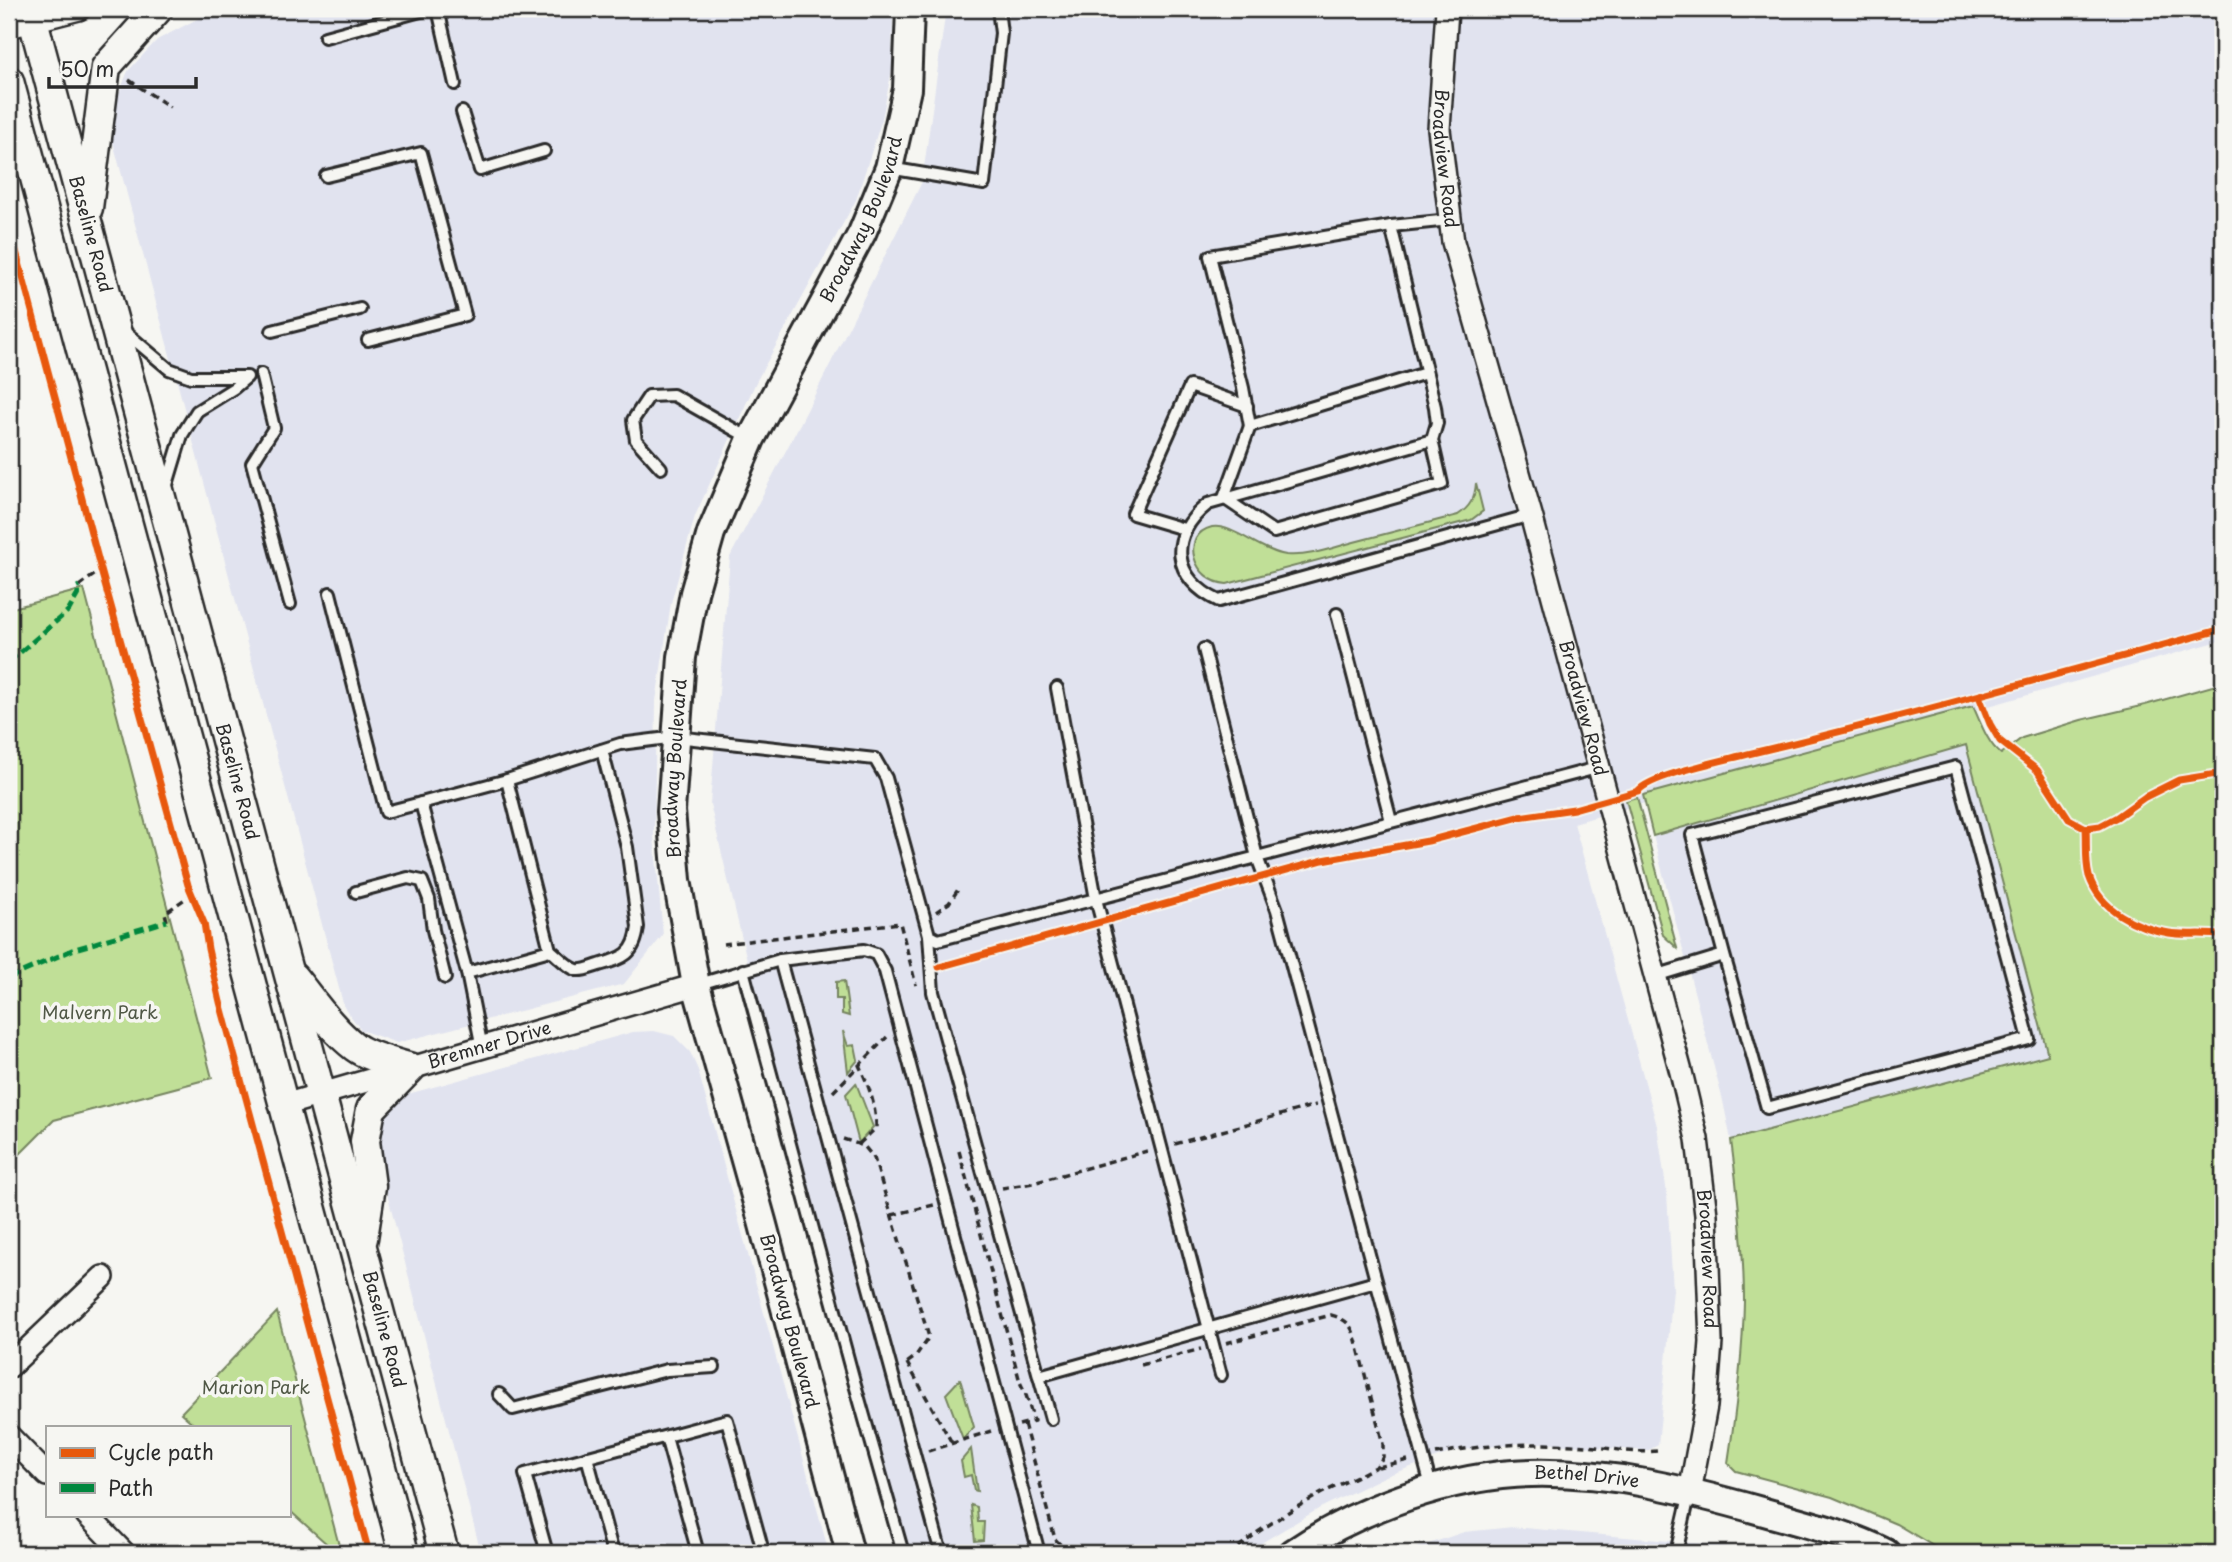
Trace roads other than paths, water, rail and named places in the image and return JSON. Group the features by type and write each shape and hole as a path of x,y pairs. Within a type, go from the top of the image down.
{"main road":[{"path":"86,221 106,66 158,9"},
{"name":"Baseline Road","path":"24,19 86,221 444,1553"},
{"path":"9,80 404,1553"},
{"path":"288,970 341,1035 355,1047 411,1068 371,1109 365,1141 371,1186 362,1247"}],"street":[{"path":"24,19 79,9"},
{"name":"Broadway Boulevard","path":"850,1553 696,985 677,880 671,811 682,657 694,593 710,533 751,439 863,233 889,168 907,89 910,9"},
{"name":"Broadview Road","path":"1447,9 1439,129 1453,242 1531,515 1697,1139 1706,1214 1711,1342 1706,1406 1690,1492"},
{"name":"Bremner Drive","path":"284,1105 696,985"},
{"path":"9,1367 103,1277"},
{"path":"9,1436 46,1474"},
{"name":"Bethel Drive","path":"1293,1553 1318,1536 1395,1500 1460,1482 1531,1473 1625,1480 1690,1492 1845,1536 1886,1553"},
{"path":"88,1516 124,1553"}],"lane":[{"path":"325,37 428,9"},
{"path":"438,9 455,84"},
{"path":"889,168 984,184 1002,33 998,9"},
{"path":"462,112 480,170 544,151"},
{"path":"326,176 421,153 465,314 368,340"},
{"path":"1224,498 1250,426 1210,256 1391,226 1450,220"},
{"path":"1224,498 1274,532 1442,484 1432,440 1437,423 1433,402 1391,226"},
{"path":"272,331 360,309"},
{"path":"113,322 169,369 191,377 247,377 198,411 185,430 162,500"},
{"path":"1250,426 1426,373"},
{"path":"261,374 274,428 252,463 290,604"},
{"path":"1184,529 1133,514 1189,386 1247,406"},
{"path":"660,468 636,440 633,420 649,396 673,395 751,439"},
{"path":"1432,440 1208,504 1195,514 1184,529 1180,547 1182,565 1190,581 1203,594 1219,601 1531,515"},
{"path":"330,593 386,812 507,780 620,744 676,737 875,759 886,778 929,935 933,992 1051,1419"},
{"path":"1337,614 1391,821"},
{"path":"1204,649 1257,857 1277,910 1432,1490"},
{"path":"1057,688 1097,899 1221,1375"},
{"path":"507,780 550,950 581,971 621,959 637,939 638,927 627,847 602,750"},
{"path":"1956,767 2029,1040 1767,1108 1724,955 1692,835 1956,767"},
{"path":"929,935 938,940 1597,768"},
{"path":"421,803 467,973 482,1048"},
{"path":"356,892 408,878 422,881 429,899 433,930 445,978"},
{"path":"467,973 550,950"},
{"path":"696,985 780,960 864,950 876,954 886,971 1039,1553"},
{"path":"1655,975 1724,955"},
{"path":"780,960 940,1553"},
{"path":"743,970 850,1368 903,1553"},
{"path":"1039,1376 1376,1282"},
{"path":"499,1394 513,1409 667,1370 714,1367"},
{"path":"547,1553 525,1474 727,1420 766,1552 747,1553"},
{"path":"666,1437 698,1553"},
{"path":"587,1457 613,1553"},
{"path":"1676,1553 1690,1492"}],"park label":[{"name":"Malvern Park","path":"100,1013"},
{"name":"Marion Park","path":"256,1388"}]}
